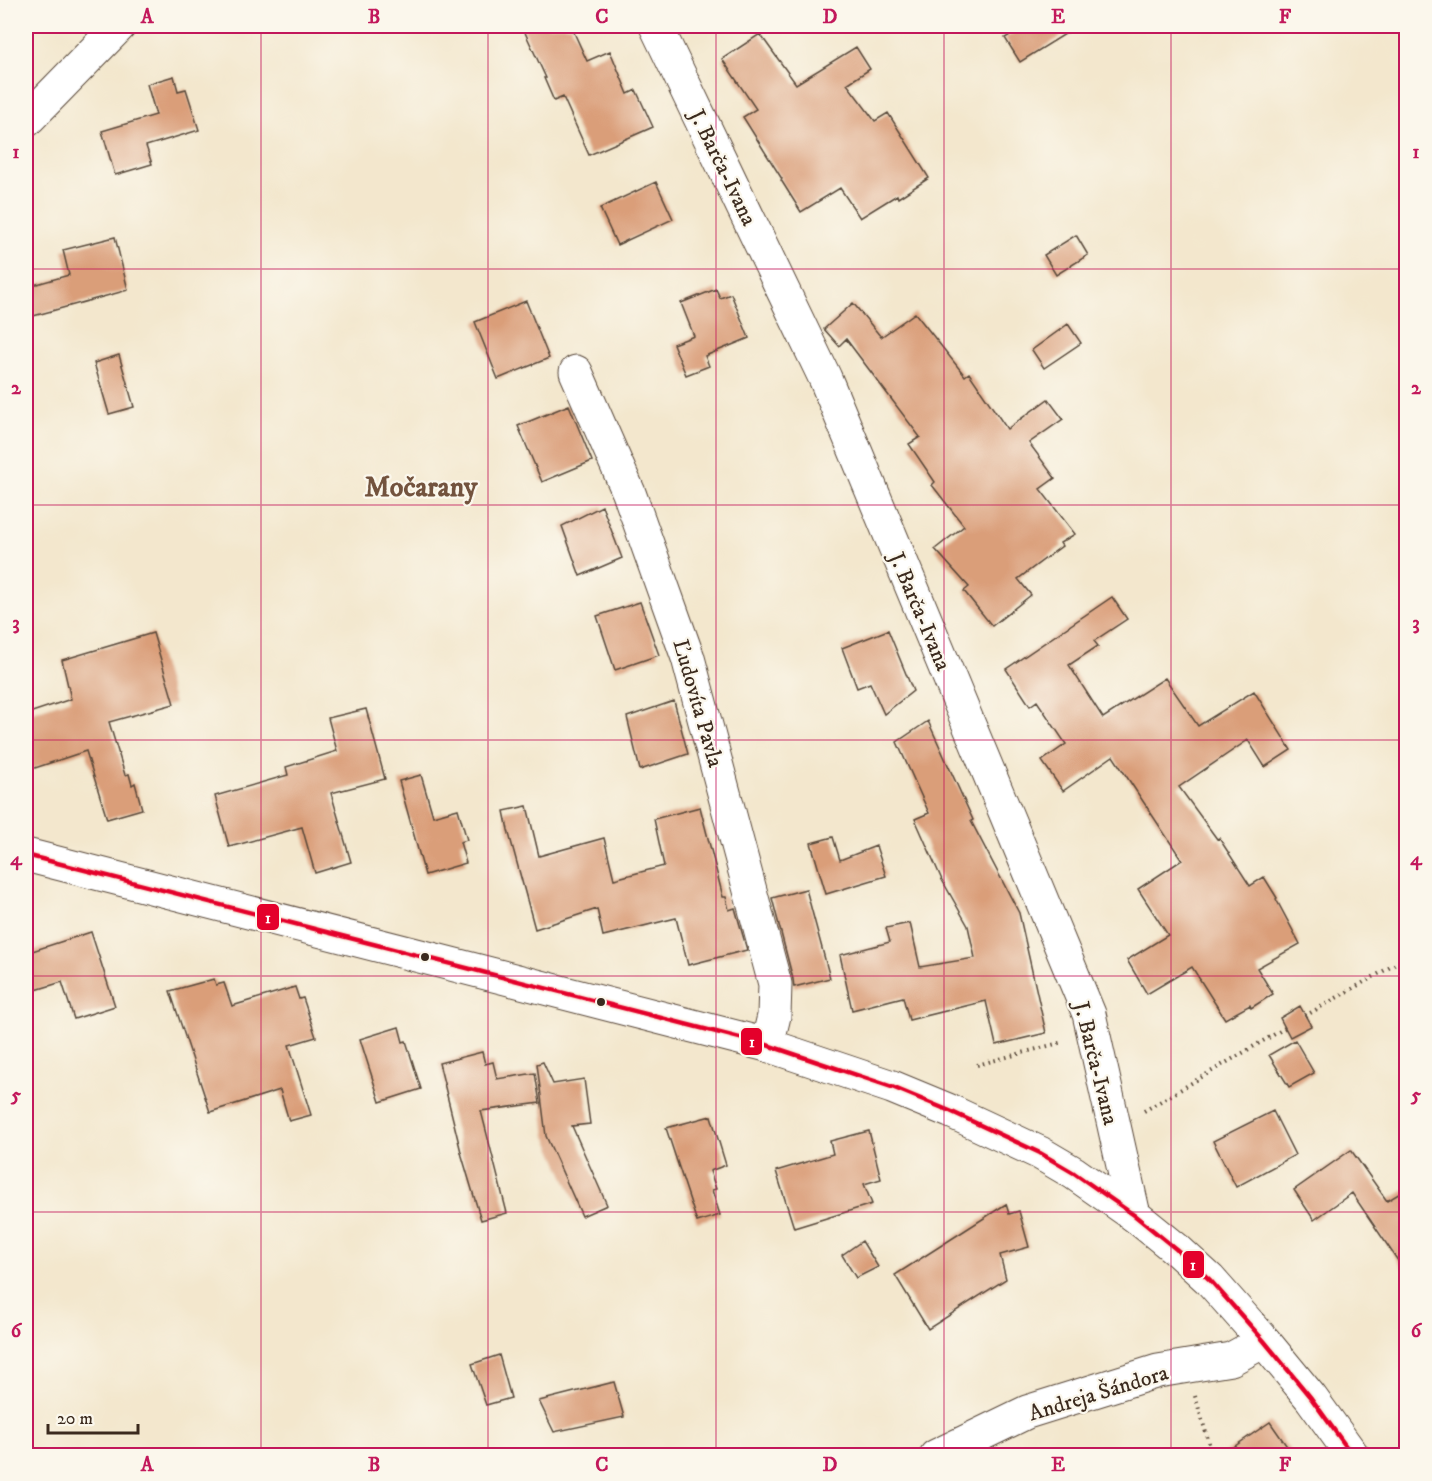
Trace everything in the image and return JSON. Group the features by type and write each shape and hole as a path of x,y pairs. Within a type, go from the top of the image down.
{"street":[{"path":"26,122 119,26"},
{"name":"J. Barča-Ivana","path":"656,26 825,378 1089,1014 1134,1215"},
{"name":"Ľudovíta Pavla","path":"576,372 629,493 688,658 775,984 774,1016 767,1046"},
{"path":"26,855 767,1046 892,1087 950,1111 1040,1153 1074,1173 1134,1215 1176,1250 1210,1280 1264,1341 1311,1398 1353,1455"},
{"name":"Andreja Šándora","path":"936,1455 1027,1412 1158,1371 1231,1359 1264,1341"}],"path":[{"path":"1305,1016 1407,958"},
{"path":"1114,1129 1285,1028"},
{"path":"976,1065 1093,1033"},
{"path":"1194,1394 1213,1455"}],"building":[{"path":"522,26 571,26 587,61 610,51 628,94 636,90 653,127 589,155 563,97 554,101"},
{"path":"1025,26 1078,26 1020,62 1005,38"},
{"path":"760,34 796,84 856,47 870,69 847,84 875,121 888,113 929,178 860,218 840,188 801,212 743,117 756,109 722,59"},
{"path":"174,76 178,91 186,89 199,130 146,146 152,164 115,175 102,131 156,115 147,84"},
{"path":"656,182 673,219 617,245 600,208"},
{"path":"1076,235 1088,255 1056,275 1044,255"},
{"path":"115,237 128,290 26,318 26,287 69,275 63,250"},
{"path":"716,289 720,298 731,294 749,338 705,356 709,366 686,375 673,344 694,336 681,303"},
{"path":"526,301 549,358 498,379 475,322"},
{"path":"853,303 881,337 915,313 965,376 969,373 1007,429 1048,399 1063,419 1029,443 1055,478 1040,489 1075,534 1060,543 1062,546 1018,579 1031,595 992,626 964,591 969,587 935,549 964,526 932,485 935,482 909,444 920,437 846,339 839,346 824,329"},
{"path":"1068,324 1081,343 1044,368 1032,350"},
{"path":"119,355 134,407 109,414 94,363"},
{"path":"569,405 592,461 542,482 518,426"},
{"path":"602,506 622,558 580,576 562,526"},
{"path":"1112,597 1127,619 1094,641 1098,646 1069,665 1103,718 1165,678 1198,726 1254,691 1291,750 1265,767 1248,740 1179,787 1217,839 1219,838 1250,886 1264,877 1300,944 1257,968 1273,994 1251,1008 1250,1005 1225,1019 1192,967 1147,994 1127,960 1168,935 1138,889 1182,860 1113,756 1063,791 1042,761 1066,744 1037,701 1030,706 1006,669"},
{"path":"640,602 659,655 615,670 597,616"},
{"path":"888,630 913,691 884,714 870,683 857,688 842,648"},
{"path":"153,633 174,704 109,722 125,775 129,774 132,785 135,783 142,809 107,819 86,751 26,771 26,714 71,699 62,660"},
{"path":"674,701 688,754 640,770 627,717"},
{"path":"366,709 385,779 331,793 351,862 315,873 302,827 229,847 215,796 288,775 286,767 337,751 328,718"},
{"path":"928,721 973,820 971,821 1019,913 1046,1033 996,1045 986,1001 909,1020 903,997 852,1010 840,955 890,942 886,928 910,923 920,967 975,958 968,926 942,880 915,819 929,813 897,742"},
{"path":"421,775 433,816 458,809 467,840 460,842 466,863 425,875 399,781"},
{"path":"527,806 539,856 604,838 614,879 664,866 654,819 700,807 723,897 726,897 729,910 735,908 747,950 688,965 676,918 603,936 597,909 535,929 504,811"},
{"path":"833,837 840,860 876,846 886,876 826,894 811,843"},
{"path":"806,889 830,978 794,987 772,898"},
{"path":"91,932 115,1006 74,1019 62,982 26,993 26,953"},
{"path":"214,979 216,985 224,983 232,1006 295,987 299,999 303,998 316,1037 289,1045 311,1115 289,1121 280,1090 210,1112 170,991"},
{"path":"1300,1006 1311,1026 1290,1037 1280,1018"},
{"path":"399,1027 403,1042 406,1041 421,1089 380,1102 360,1039"},
{"path":"1295,1040 1314,1073 1289,1087 1269,1055"},
{"path":"482,1052 485,1064 493,1062 497,1079 535,1073 540,1103 481,1111 507,1213 481,1220 462,1156 439,1063"},
{"path":"543,1062 553,1084 584,1079 590,1124 572,1126 607,1205 582,1216 546,1136 537,1064"},
{"path":"1273,1111 1295,1155 1236,1187 1213,1141"},
{"path":"711,1116 726,1165 710,1171 716,1189 712,1190 720,1215 697,1222 666,1128"},
{"path":"869,1131 881,1179 864,1184 872,1204 794,1228 776,1171 833,1154 830,1141"},
{"path":"1351,1150 1387,1201 1407,1189 1407,1274 1352,1193 1314,1220 1294,1190"},
{"path":"1006,1204 1009,1214 1019,1211 1029,1247 1000,1255 1006,1279 928,1329 895,1275"},
{"path":"862,1241 878,1267 856,1278 842,1255"},
{"path":"499,1355 511,1398 486,1405 472,1364"},
{"path":"614,1382 624,1417 554,1432 539,1401"},
{"path":"1270,1422 1293,1455 1222,1455"}],"transit line":[{"name":"1","path":"26,855 767,1045 892,1087 950,1111 1040,1153 1074,1173 1134,1215 1176,1249 1210,1280 1264,1341 1311,1398 1353,1456"}],"district":[{"name":"Močarany","path":"421,486"}]}
